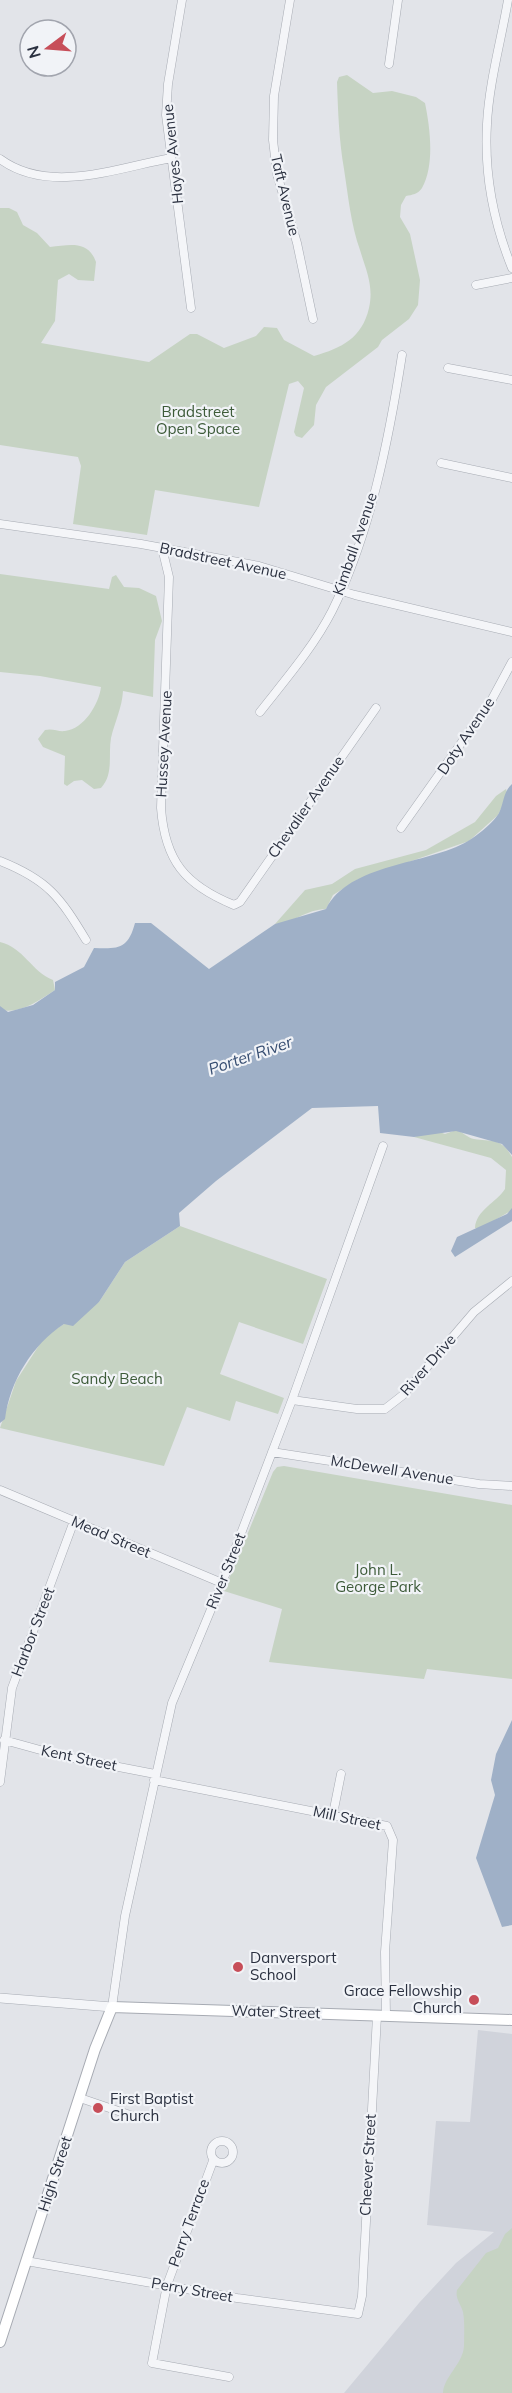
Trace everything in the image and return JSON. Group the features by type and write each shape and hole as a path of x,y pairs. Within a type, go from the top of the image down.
{"main road":[{"name":"Water Street","path":"112,2007 512,2020"},
{"name":"High Street","path":"0,2342 112,2007"}],"street":[{"name":"Hayes Avenue","path":"182,0 168,84 166,115 191,308"},
{"name":"Taft Avenue","path":"290,0 274,96 273,140 277,174 297,243 313,319"},
{"path":"389,64 398,0"},
{"path":"508,0 487,122 487,158 489,195 499,237 512,268"},
{"path":"0,159 27,173 59,178 171,158"},
{"path":"476,285 512,278"},
{"name":"Kimball Avenue","path":"260,712 314,641 341,591 371,505 402,355"},
{"path":"448,368 512,380"},
{"path":"441,463 512,478"},
{"name":"Bradstreet Avenue","path":"0,524 162,548 259,566 341,591 512,632"},
{"name":"Hussey Avenue","path":"162,548 170,577 161,808 163,834 170,856 183,872 214,897 235,904"},
{"name":"Doty Avenue","path":"400,828 490,701 512,662"},
{"name":"Chevalier Avenue","path":"235,904 240,902 376,708"},
{"path":"0,861 40,879 55,893 86,940"},
{"name":"River Street","path":"112,2007 122,1931 172,1703 222,1583 292,1400 383,1146"},
{"name":"River Drive","path":"292,1400 357,1409 385,1409 403,1395 474,1312 512,1281"},
{"name":"McDewell Avenue","path":"272,1452 479,1484 512,1486"},
{"name":"Mead Street","path":"0,1490 222,1583"},
{"name":"Harbor Street","path":"0,1782 12,1688 74,1521"},
{"name":"Kent Street","path":"4,1740 154,1777"},
{"path":"333,1814 341,1774"},
{"name":"Mill Street","path":"154,1777 385,1824 392,1834 381,2016"},
{"path":"0,1998 112,2007"},
{"name":"Cheever Street","path":"358,2314 362,2296 381,2016"},
{"path":"80,2098 132,2116"},
{"name":"Perry Terrace","path":"213,2161 167,2285 152,2363 229,2377"},
{"name":"Perry Street","path":"26,2261 237,2298 358,2314"}],"shaded area":[{"path":"478,2030 512,2034 512,2319 485,2393 344,2393 419,2303 456,2263 494,2232 427,2225 436,2121 470,2122"}],"green space":[{"name":"Bradstreet Open Space","path":"347,75 373,93 392,91 416,97 425,103 430,134 429,168 422,188 415,194 406,196 401,205 400,217 410,234 420,280 418,305 409,319 382,340 378,347 326,387 316,405 314,425 302,438 296,436 294,432 304,388 298,381 289,384 259,507 155,490 147,535 73,524 81,466 78,457 0,445 0,208 9,208 17,212 23,225 37,233 50,247 71,245 83,247 93,255 96,262 94,281 78,280 69,274 58,280 55,321 41,343 149,362 190,334 197,334 224,348 256,336 264,327 277,328 284,340 314,356 333,349 349,340 361,327 369,308 371,292 352,220 341,147 337,82 339,77"},
{"path":"0,574 109,589 112,577 116,575 124,587 139,588 156,596 162,621 155,640 153,697 123,691 111,738 108,777 101,788 94,789 82,780 74,781 67,786 64,784 65,756 43,747 38,739 45,730 65,731 78,726 94,708 101,687 40,676 0,672"},
{"path":"506,789 508,795 498,815 469,841 357,880 333,895 326,909 312,911 287,922 275,924 305,890 332,884 355,869 426,850 475,822 496,796"},
{"path":"0,942 15,949 39,971 53,980 55,990 22,1008 0,1010"},
{"path":"434,1130 445,1134 456,1130 472,1138 500,1143 504,1146 512,1157 512,1210 480,1229 475,1228 479,1216 505,1189 506,1170 491,1158 414,1137"},
{"name":"Sandy Beach","path":"180,1226 327,1279 303,1344 239,1322 220,1374 284,1398 278,1414 236,1401 230,1421 187,1407 164,1466 0,1428 16,1381 45,1336 99,1302 125,1262"},
{"name":"John L. George Park","path":"284,1466 512,1505 512,1679 427,1669 424,1679 269,1662 282,1609 224,1591 273,1472 277,1467"},
{"path":"512,2228 512,2393 443,2393 464,2346 464,2316 457,2299 457,2290 486,2253 498,2248 505,2234"}],"water":[{"name":"Porter River","path":"512,784 512,1155 502,1144 456,1131 414,1137 380,1133 378,1106 312,1108 216,1181 179,1213 180,1226 125,1262 99,1302 73,1326 64,1324 42,1342 17,1378 5,1419 0,1423 0,1006 8,1012 33,1005 55,990 55,982 84,967 94,948 110,948 126,943 135,923 151,923 209,969 275,924 326,909 337,894 352,882 390,867 451,849 468,841 497,817 507,790"},
{"path":"512,1208 512,1221 455,1257 451,1251 457,1237 507,1214"},
{"path":"512,1720 512,1925 502,1927 476,1858 495,1795 491,1780 496,1754"}],"place":[{"name":"Danversport School","path":"238,1967"},
{"name":"Grace Fellowship Church","path":"474,2000"},
{"name":"First Baptist Church","path":"98,2108"}]}
